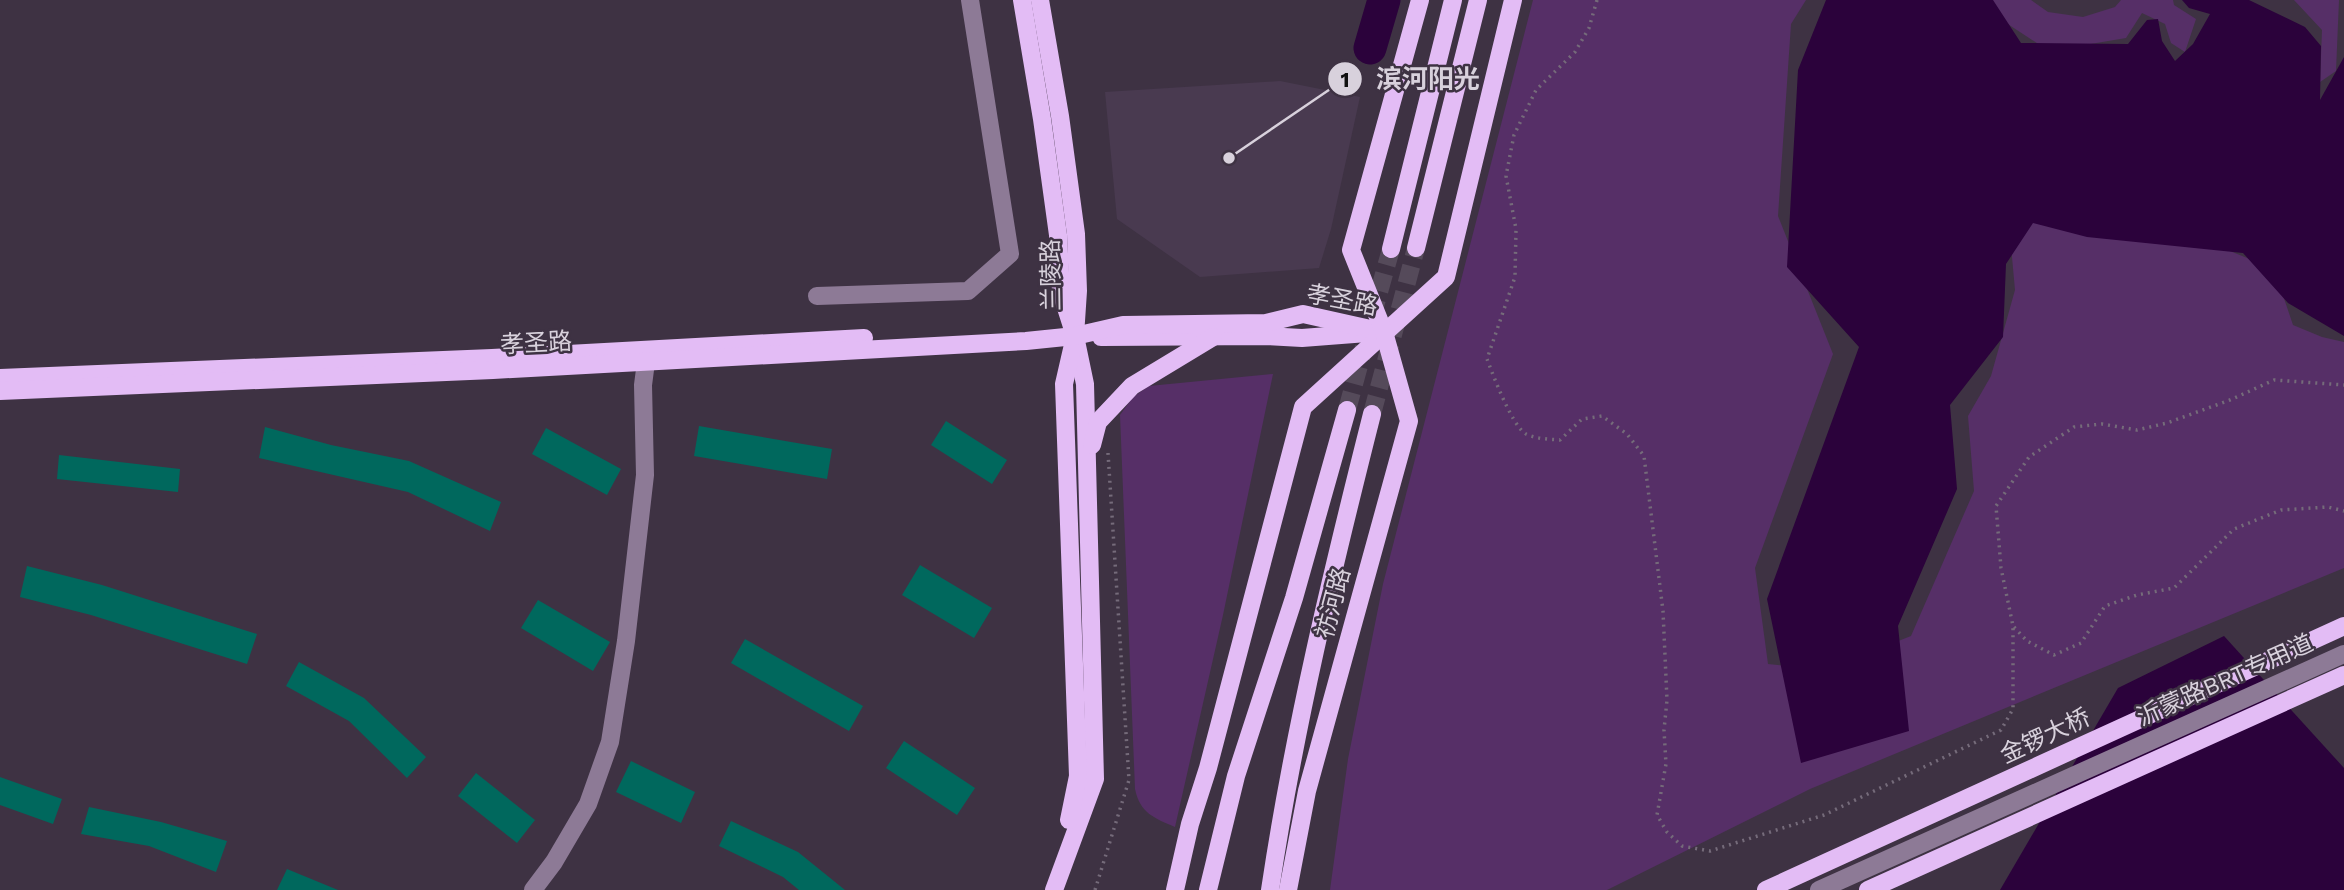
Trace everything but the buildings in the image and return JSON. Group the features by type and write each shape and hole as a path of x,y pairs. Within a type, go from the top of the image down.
{"main road":[{"name":"兰陵路","path":"1022,0 1058,235 1061,292 1075,336"},
{"name":"兰陵路","path":"1040,0 1058,103 1076,234 1079,290 1075,336"},
{"name":"祊河路","path":"1288,890 1307,791 1409,421 1384,332 1351,250 1420,0"},
{"path":"1391,249 1452,0"},
{"path":"1416,248 1478,0"},
{"path":"1175,890 1190,824 1208,768 1303,407 1446,277 1513,0"},
{"name":"孝圣路","path":"0,378 492,358 1027,329 1075,336 1123,325 1266,323 1303,314 1384,332"},
{"name":"孝圣路","path":"0,391 8,393 40,389 646,362 1075,336 1302,338 1384,332"},
{"path":"1054,890 1095,779 1085,384 1075,336"},
{"path":"1045,890 1073,809 1079,776 1064,384 1075,336"},
{"path":"1087,466 1098,422 1132,386 1215,336"},
{"name":"祊河路","path":"1208,890 1236,776 1294,598 1347,410"},
{"name":"祊河路","path":"1270,890 1282,809 1319,626 1371,414"},
{"name":"金锣大桥","path":"1766,890 2344,626"},
{"path":"1868,890 2344,674"},
{"path":"1186,890 1190,824"}],"street":[{"path":"817,296 968,291 1010,254 970,0"},
{"path":"533,890 554,862 588,804 610,742 626,641 645,475 643,413 646,362"},
{"name":"沂蒙路BRT专用道","path":"1819,890 2344,653"}],"path":[{"path":"1597,0 1589,27 1575,52 1536,90 1514,135 1506,176 1516,229 1515,277 1487,359 1502,395 1523,432 1536,438 1560,440 1582,419 1602,416 1626,434 1644,456 1663,611 1667,700 1664,730 1666,764 1657,815 1667,832 1682,846 1710,851 1824,814 2001,730 2013,709 2013,626 2001,568 1996,506 2029,457 2074,427 2102,424 2137,430 2147,428 2230,400 2274,380 2344,385"},
{"path":"1095,890 1129,780 1108,449"},
{"path":"2013,626 2027,641 2054,655 2081,643 2105,606 2137,595 2174,588 2234,529 2281,510 2329,507 2344,511"}],"shaded area":[{"path":"1533,0 1806,0 1791,24 1778,216 1833,354 1755,568 1768,664 1825,670 1911,636 1974,491 1968,416 1991,376 2015,290 2010,235 2029,209 2149,218 2274,269 2293,325 2322,337 2344,342 2344,568 1810,789 1607,890 1330,890 1348,759 1383,584"},
{"path":"1826,0 1993,0 2021,43 2128,44 2147,20 2158,19 2162,41 2175,61 2193,44 2210,14 2189,8 2182,0 2249,0 2305,27 2321,46 2320,100 2344,57 2344,336 2288,303 2243,253 2087,237 2033,223 2006,264 2003,337 1950,405 1957,489 1898,626 1909,731 1801,763 1767,599 1859,347 1787,267 1798,70"},
{"path":"1985,0 2031,0 2048,12 2083,17 2115,7 2121,0 2173,0 2174,5 2196,19 2185,52 2171,43 2165,24 2142,13 2126,38 2049,51 1988,11"},
{"path":"2294,0 2339,0 2336,71 2320,82 2322,30"},
{"path":"1280,81 1360,97 1331,229 1319,268 1200,277 1117,219 1105,92"},
{"path":"1273,374 1175,827 1144,809 1135,789 1120,415 1133,397 1149,386"},
{"path":"2224,636 2344,768 2344,890 2000,890 2118,688"}],"waterway":[{"path":"1370,48 1384,0"}],"tunnel":[{"path":"1372,414 1416,248"},
{"path":"1372,317 1391,249"},
{"path":"1347,410 1364,347"}],"place":[{"name":"滨河阳光","path":"1229,158"}]}
